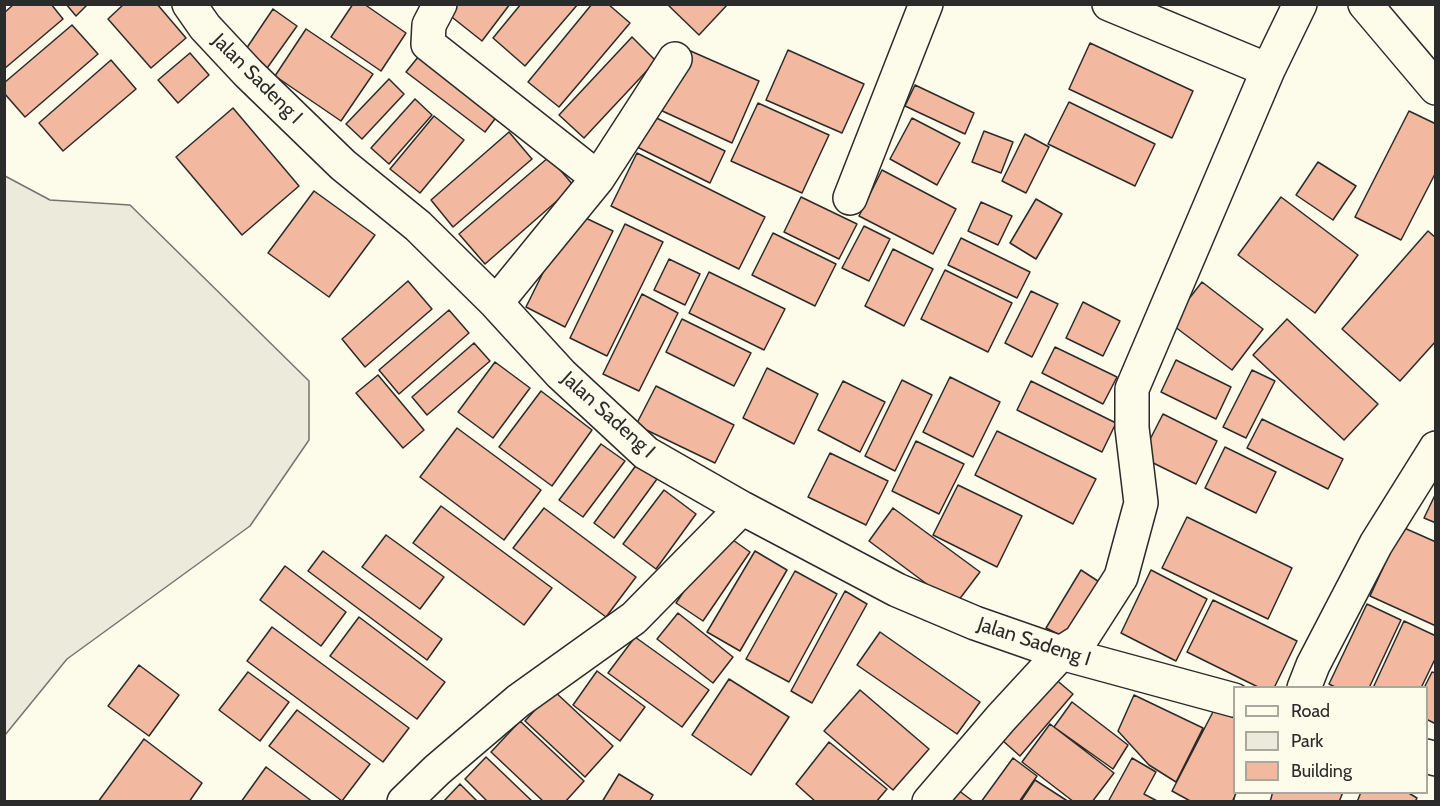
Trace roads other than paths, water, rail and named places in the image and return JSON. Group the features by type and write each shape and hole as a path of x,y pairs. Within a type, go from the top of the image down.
{"street":[{"path":"440,4 429,25 428,44 598,178"},
{"path":"850,198 926,4"},
{"path":"1109,4 1268,70"},
{"path":"930,801 1001,718 1061,653 1080,641 1121,576 1141,503 1131,428 1132,389 1268,70 1300,4"},
{"path":"1365,4 1436,88"},
{"name":"Jalan Sadeng I","path":"202,11 248,73 343,165 418,226 496,303 561,374 646,453 742,508 897,590 975,623 1061,653 1233,700"},
{"path":"496,303 598,178 675,59"},
{"path":"1304,686 1376,544 1436,448"},
{"path":"404,801 518,701 634,618 742,508"}]}
